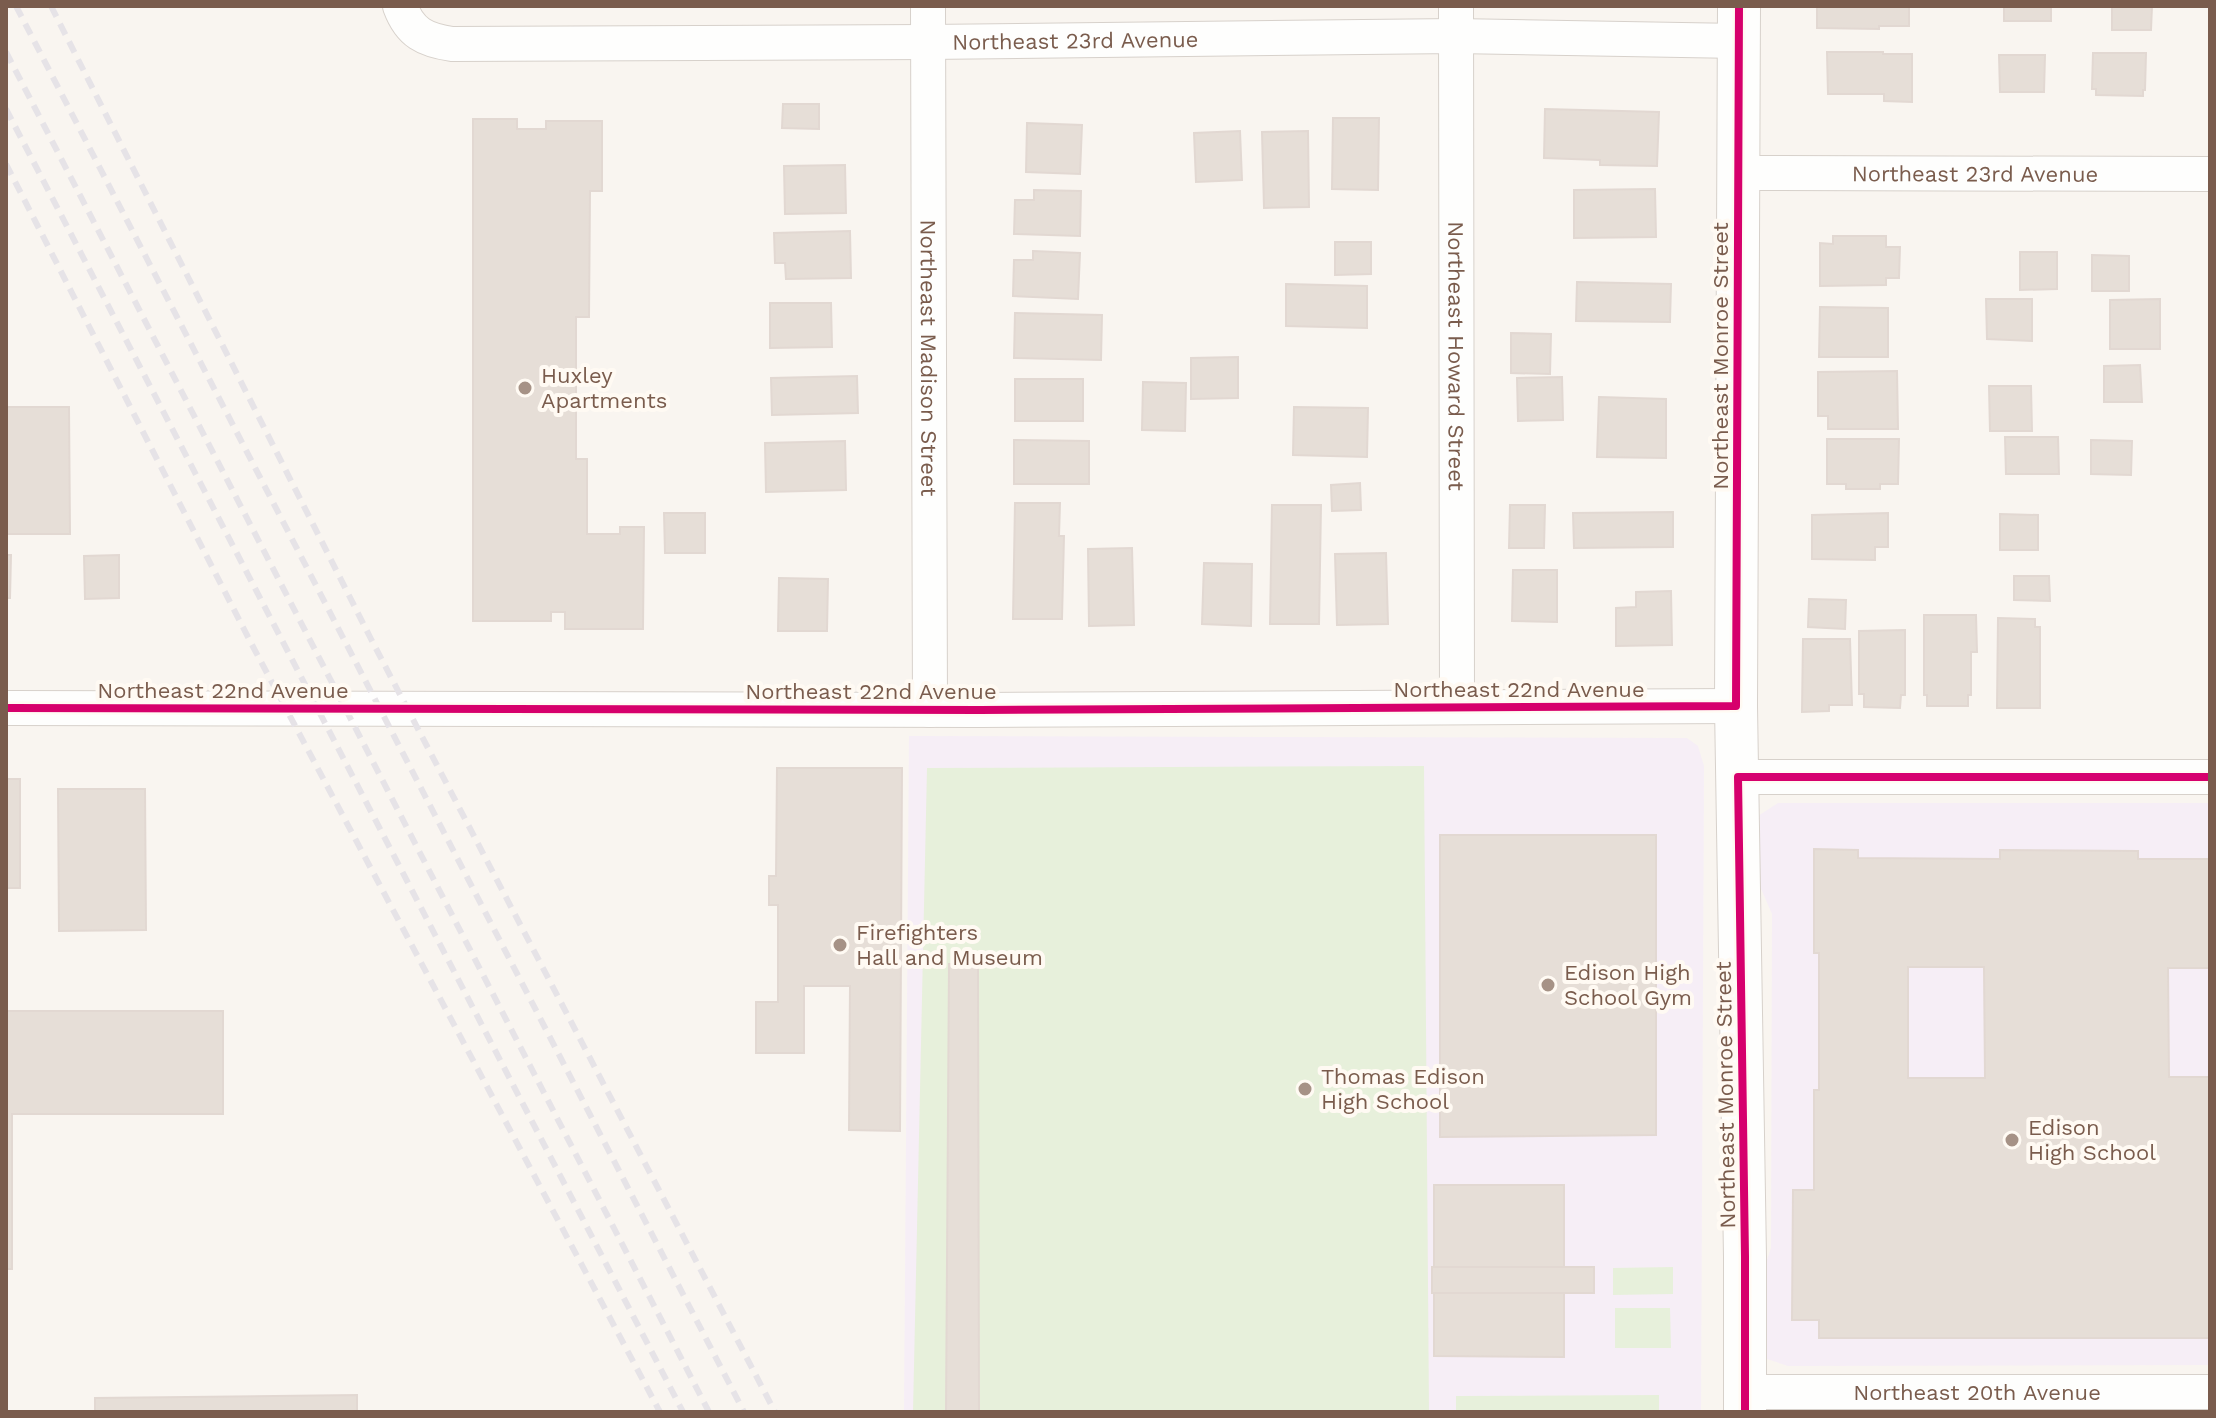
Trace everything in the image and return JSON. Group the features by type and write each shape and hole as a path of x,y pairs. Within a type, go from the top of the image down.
{"street":[{"name":"Northeast Madison Street","path":"928,6 930,710"},
{"name":"Northeast 23rd Avenue","path":"407,19 432,41 452,44 928,42 1456,21 1739,23"},
{"name":"Northeast Howard Street","path":"1456,21 1457,707"},
{"name":"Northeast Monroe Street","path":"1739,23 1736,706 1745,1402"},
{"name":"Northeast 23rd Avenue","path":"1739,173 2210,174"},
{"name":"Northeast 22nd Avenue","path":"6,708 930,710 1736,706"},
{"path":"1738,777 2210,777"},
{"name":"Northeast 20th Avenue","path":"1745,1402 2210,1392"}],"shaded area":[{"name":"Thomas Edison High School","path":"909,736 1687,738 1698,746 1704,766 1701,1412 904,1412"},
{"name":"Edison High School","path":"1778,803 2210,803 2210,1365 1788,1366 1764,1358 1754,1298 1771,1248 1772,914 1759,884 1758,816"}],"green space":[{"name":"Thomas Edison High School","path":"1424,766 1429,1412 913,1412 927,768"},
{"path":"1673,1267 1673,1294 1613,1295 1613,1268"},
{"path":"1615,1308 1670,1308 1671,1348 1615,1348"},
{"path":"1659,1395 1659,1412 1456,1412 1456,1396"}],"building":[{"path":"1817,6 1909,6 1909,26 1817,28"},
{"path":"2004,6 2051,6 2051,21 2004,21"},
{"path":"2112,6 2152,6 2151,30 2112,30"},
{"path":"1827,52 1912,54 1912,102 1884,101 1884,94 1828,94"},
{"path":"2093,53 2146,53 2143,96 2096,95 2096,89 2092,89"},
{"path":"1999,55 2045,55 2044,92 2000,92"},
{"path":"783,104 819,104 819,129 782,128"},
{"path":"1545,109 1659,112 1657,166 1600,165 1600,160 1544,158"},
{"path":"1333,118 1379,118 1378,190 1332,189"},
{"name":"Huxley Apartments","path":"473,119 517,119 517,129 546,129 546,121 602,121 602,191 590,191 589,317 576,317 576,459 587,459 587,534 620,534 620,527 644,527 643,629 565,629 565,612 551,612 551,621 473,621"},
{"path":"1027,123 1082,125 1080,174 1026,172"},
{"path":"1240,131 1242,180 1196,182 1194,133"},
{"path":"1308,131 1309,207 1264,208 1262,132"},
{"path":"845,165 846,213 785,214 784,166"},
{"path":"1655,189 1656,237 1574,238 1574,190"},
{"path":"1034,190 1081,191 1080,236 1014,234 1015,200 1034,200"},
{"path":"850,231 851,278 786,279 785,263 775,263 774,233"},
{"path":"1833,236 1886,236 1886,247 1900,247 1899,278 1886,278 1886,285 1820,286 1820,243 1833,244"},
{"path":"1335,242 1371,242 1371,274 1335,275"},
{"path":"1033,251 1080,253 1078,299 1013,296 1014,260 1033,260"},
{"path":"2020,252 2057,252 2057,289 2020,290"},
{"path":"2092,255 2129,256 2129,291 2092,291"},
{"path":"1577,282 1671,284 1670,322 1576,321"},
{"path":"1286,284 1367,286 1367,328 1286,326"},
{"path":"1986,299 2032,299 2032,341 1987,339"},
{"path":"2160,299 2160,349 2110,349 2110,300"},
{"path":"770,303 831,303 832,347 770,348"},
{"path":"1820,307 1888,308 1888,357 1819,357"},
{"path":"1015,313 1102,315 1101,360 1014,358"},
{"path":"1511,333 1551,334 1550,374 1511,373"},
{"path":"1238,357 1238,398 1191,399 1191,358"},
{"path":"2140,365 2142,402 2104,402 2104,366"},
{"path":"1897,371 1898,429 1828,429 1828,416 1818,416 1818,372"},
{"path":"857,376 858,413 772,415 771,378"},
{"path":"1562,377 1563,420 1518,421 1517,378"},
{"path":"1015,379 1083,379 1083,421 1015,421"},
{"path":"1143,382 1186,383 1185,431 1142,430"},
{"path":"1989,386 2031,386 2032,431 1990,431"},
{"path":"1599,397 1666,399 1666,458 1597,457"},
{"path":"6,407 69,407 70,534 6,534"},
{"path":"1294,407 1368,408 1367,457 1293,455"},
{"path":"2005,437 2058,437 2059,474 2006,474"},
{"path":"1827,439 1899,439 1898,484 1880,484 1880,489 1846,489 1846,484 1827,484"},
{"path":"1014,440 1089,441 1089,484 1014,484"},
{"path":"2091,440 2132,441 2131,475 2091,474"},
{"path":"845,441 846,490 766,492 765,443"},
{"path":"1360,483 1361,510 1332,511 1331,485"},
{"path":"1015,503 1060,503 1059,536 1064,536 1062,619 1013,619"},
{"path":"1272,505 1321,505 1319,624 1270,624"},
{"path":"1510,505 1545,505 1544,548 1509,548"},
{"path":"1673,512 1673,547 1574,548 1573,513"},
{"path":"664,513 705,513 705,553 665,553"},
{"path":"1888,513 1888,547 1875,547 1875,560 1812,559 1812,515"},
{"path":"2000,514 2038,515 2038,550 2000,550"},
{"path":"1132,548 1134,625 1089,626 1088,549"},
{"path":"1386,553 1388,624 1337,625 1335,554"},
{"path":"6,555 11,555 10,598 6,598"},
{"path":"119,555 119,598 85,599 84,556"},
{"path":"1204,563 1252,564 1251,626 1202,624"},
{"path":"1513,570 1557,570 1557,622 1512,621"},
{"path":"2014,576 2049,576 2050,601 2014,600"},
{"path":"779,578 828,579 827,631 778,631"},
{"path":"1671,591 1672,645 1616,646 1616,608 1636,607 1636,592"},
{"path":"1809,599 1846,600 1845,629 1808,627"},
{"path":"1924,615 1976,615 1977,652 1971,652 1968,706 1927,706 1927,695 1924,695"},
{"path":"1998,618 2035,619 2035,627 2040,627 2040,708 1997,708"},
{"path":"1905,630 1905,695 1901,695 1900,708 1864,707 1864,694 1859,694 1859,631"},
{"path":"1803,639 1850,639 1852,705 1829,705 1829,711 1802,712"},
{"name":"Firefighters Hall and Museum","path":"777,768 902,768 900,1131 849,1130 850,986 804,986 804,1053 756,1053 756,1002 778,1002 778,905 769,905 769,876 776,876"},
{"path":"6,779 20,779 20,888 6,888"},
{"path":"58,789 145,789 146,930 59,931"},
{"name":"Edison High School Gym","path":"1440,835 1656,835 1656,1135 1440,1137"},
{"name":"Edison High School","path":"1814,849 1858,850 1858,858 2000,859 2000,850 2138,851 2138,859 2210,859 2210,968 2168,968 2169,1077 2210,1077 2210,1338 1819,1338 1819,1320 1792,1320 1793,1190 1814,1190 1814,1090 1819,1090 1819,953 1814,953","holes":["1908,967 1984,967 1985,1078 1908,1078"]},
{"path":"949,964 978,964 979,1412 946,1412"},
{"path":"6,1011 223,1011 223,1114 12,1114 12,1269 6,1269"},
{"path":"1434,1185 1564,1185 1564,1357 1434,1356"},
{"path":"1432,1267 1594,1267 1594,1293 1432,1293"},
{"path":"357,1395 357,1412 95,1412 95,1398"}],"railway":[{"path":"16,6 744,1412"},
{"path":"51,6 371,639 775,1412"},
{"path":"6,52 709,1412"},
{"path":"6,109 683,1412"},
{"path":"6,164 250,641 660,1412"}],"cycle path":[{"path":"6,708 980,710 1736,706 1739,6"},
{"path":"1745,1412 1738,777 2210,777"}],"place":[{"name":"Huxley Apartments","path":"525,388"},
{"name":"Firefighters Hall and Museum","path":"840,945"},
{"name":"Edison High School Gym","path":"1548,985"},
{"name":"Thomas Edison High School","path":"1305,1089"},
{"name":"Edison High School","path":"2012,1140"}]}
